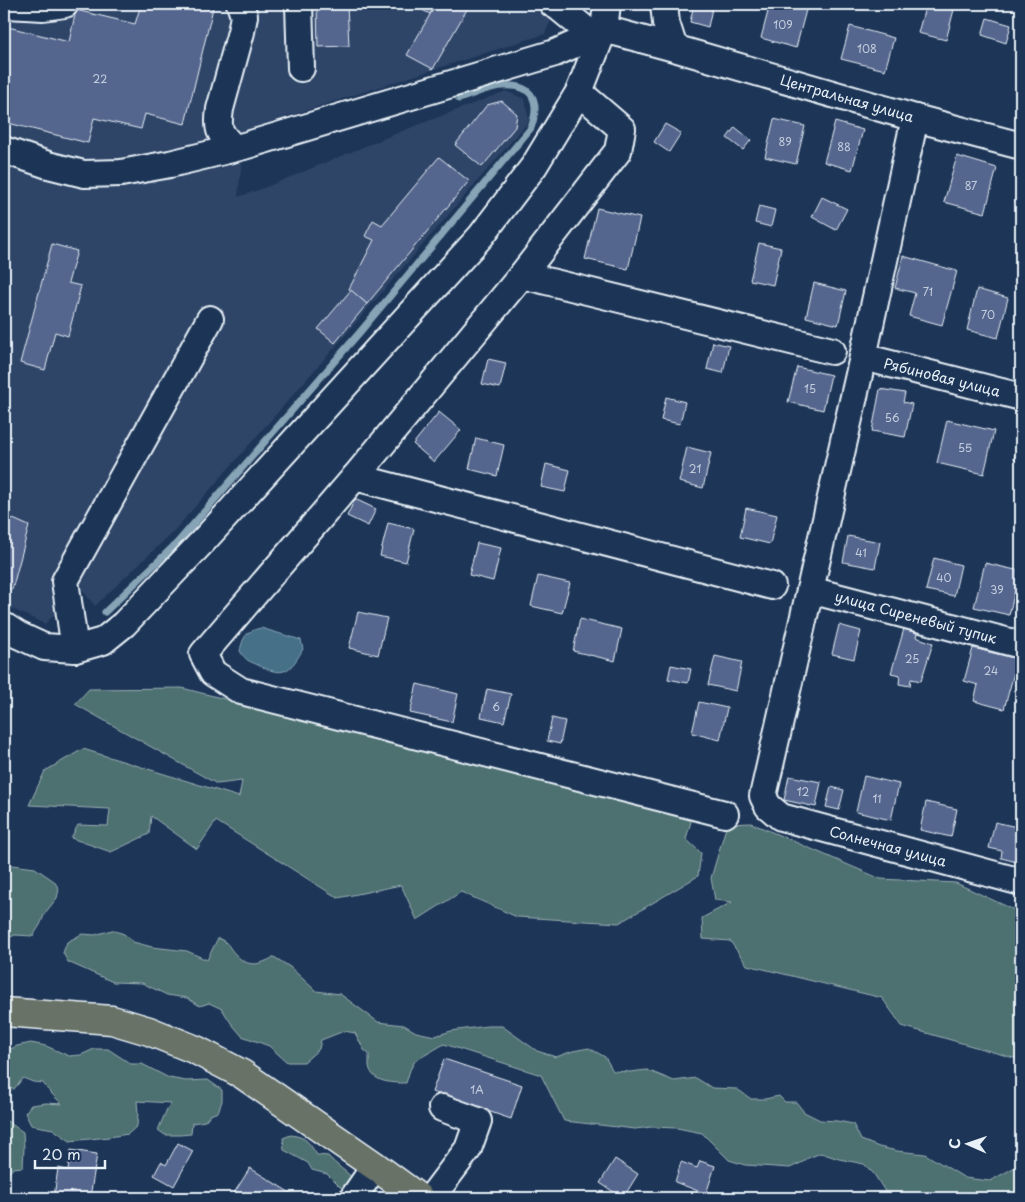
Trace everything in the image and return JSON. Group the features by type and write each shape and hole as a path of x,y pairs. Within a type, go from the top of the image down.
{"main road":[{"path":"4,1012 112,1020 149,1030 196,1050 242,1074 419,1198"}],"street":[{"path":"4,6 42,7 65,4"},
{"path":"234,148 220,132 218,121 241,32 244,16 240,4"},
{"path":"299,4 301,68"},
{"path":"553,4 601,22"},
{"path":"664,4 666,23 674,48"},
{"path":"4,150 48,165 84,174 122,173 170,164 234,148 555,53 575,44 601,22"},
{"path":"4,626 44,647 75,649 103,641 124,624 205,539 481,236 534,166 579,92 601,22"},
{"name":"Центральная улица","path":"601,22 674,48 914,118 1021,146"},
{"path":"579,92 622,129 618,151 522,275 355,477 203,654 213,673 241,691 725,814"},
{"path":"810,590 863,357 914,118"},
{"path":"522,275 832,351"},
{"path":"75,649 65,581 210,319"},
{"name":"Рябиновая улица","path":"863,357 1021,397"},
{"path":"355,477 772,586"},
{"name":"улица Сиреневый тупик","path":"810,590 1021,644"},
{"name":"Солнечная улица","path":"810,590 763,796 768,806 781,817 1021,882"},
{"path":"431,1198 468,1149 478,1121 442,1108"},
{"path":"353,1198 375,1166"}],"shaded area":[{"path":"4,4 558,4 545,34 245,130 238,197 506,91 525,99 529,121 173,532 95,606 80,587 51,598 60,609 45,624 4,605"},
{"path":"261,628 301,640 303,649 290,668 280,672 267,669 246,659 242,654 240,651 246,635"}],"green space":[{"path":"182,688 432,752 694,811 686,839 701,853 698,876 619,923 517,917 461,892 417,920 401,885 338,898 216,821 197,849 151,816 149,834 111,852 71,838 78,825 108,826 110,809 29,805 45,771 83,749 239,797 242,781 217,784 75,704 89,689"},
{"path":"751,823 881,879 956,883 1021,913 1021,1060 902,1026 882,998 747,965 730,941 703,939 702,918 732,902 715,900 711,878 727,824"},
{"path":"12,865 35,868 54,881 59,889 57,898 45,913 33,936 15,935 4,940 4,866"},
{"path":"112,930 124,934 133,942 152,947 187,951 207,960 218,938 245,962 254,964 274,957 290,967 316,991 340,994 378,1022 404,1025 416,1032 435,1036 451,1031 502,1026 537,1051 556,1057 589,1048 605,1057 613,1071 647,1070 674,1081 696,1078 712,1088 737,1089 751,1099 779,1096 785,1102 796,1102 804,1112 820,1120 853,1124 861,1140 897,1151 925,1154 965,1178 990,1181 1017,1166 1021,1167 1021,1198 898,1198 886,1193 874,1174 864,1164 821,1153 790,1168 745,1165 729,1160 702,1133 677,1128 651,1127 635,1129 564,1121 541,1075 444,1044 415,1061 406,1083 383,1081 374,1076 369,1066 369,1054 364,1050 355,1033 344,1031 321,1040 319,1049 304,1062 287,1062 269,1046 242,1036 222,1009 209,1003 200,1006 187,998 167,995 142,983 113,982 68,962 63,953 67,942 82,934 95,935"},
{"path":"31,1043 46,1046 69,1056 81,1055 94,1049 108,1049 131,1064 142,1064 169,1078 186,1081 208,1080 222,1090 222,1101 218,1112 210,1115 205,1121 192,1123 191,1134 165,1135 158,1130 171,1103 137,1101 137,1126 128,1134 70,1141 53,1129 31,1125 25,1113 31,1105 46,1103 62,1104 43,1083 23,1078 14,1089 4,1088 4,1052 17,1046"},
{"path":"4,1119 23,1132 24,1148 23,1167 13,1168 6,1177 4,1177"},
{"path":"291,1135 304,1139 317,1155 328,1156 353,1178 356,1181 352,1189 340,1187 327,1174 312,1170 308,1163 284,1150 283,1138"}],"building":[{"path":"147,4 195,4 213,8 185,124 145,114 141,129 94,118 88,143 4,122 4,26 69,42 76,10 135,24 140,8"},
{"path":"317,4 347,4 349,46 318,47"},
{"path":"411,4 436,4 430,14"},
{"path":"436,4 470,4 433,69 407,55"},
{"path":"694,4 713,4 708,27 690,22"},
{"path":"770,4 782,4 806,10 796,48 761,38"},
{"path":"926,4 955,6 946,40 918,33"},
{"path":"987,18 1011,25 1006,43 982,35"},
{"path":"850,26 894,38 885,70 841,59"},
{"path":"502,101 517,114 515,127 482,167 455,145 487,105"},
{"path":"774,119 805,126 796,164 765,157"},
{"path":"835,122 863,130 852,170 824,162"},
{"path":"665,124 681,133 669,152 654,142"},
{"path":"735,127 751,140 743,150 727,138"},
{"path":"957,156 997,168 985,213 944,202"},
{"path":"439,157 469,181 367,304 349,289 374,240 365,236 373,220 382,225"},
{"path":"1021,178 1021,204 1015,202"},
{"path":"822,197 847,209 836,230 812,217"},
{"path":"759,206 775,210 771,227 755,223"},
{"path":"597,208 640,218 628,269 585,259"},
{"path":"759,243 781,248 773,285 750,280"},
{"path":"52,244 77,251 68,283 81,286 68,336 55,332 45,370 20,363"},
{"path":"903,256 957,271 942,325 909,316 915,293 895,288"},
{"path":"814,283 846,291 838,325 806,317"},
{"path":"977,289 1008,298 998,338 967,330"},
{"path":"351,290 367,304 335,343 318,329"},
{"path":"713,342 729,346 723,373 707,369"},
{"path":"488,359 506,363 500,388 482,384"},
{"path":"797,367 831,375 823,410 788,402"},
{"path":"880,389 905,393 903,402 912,404 905,437 872,431"},
{"path":"666,397 685,402 680,424 661,420"},
{"path":"439,412 461,430 434,462 413,444"},
{"path":"947,420 994,431 984,474 937,463"},
{"path":"1021,434 1021,461 1014,459"},
{"path":"476,438 504,445 497,476 469,469"},
{"path":"687,447 711,453 703,488 679,482"},
{"path":"546,464 570,470 565,492 541,487"},
{"path":"355,499 376,509 368,526 347,516"},
{"path":"746,508 777,515 770,544 740,537"},
{"path":"4,515 29,526 12,590 4,586"},
{"path":"388,523 414,529 406,562 380,556"},
{"path":"848,536 880,542 875,568 843,562"},
{"path":"477,543 501,548 493,581 469,575"},
{"path":"934,558 961,565 954,596 926,590"},
{"path":"985,563 1020,571 1009,615 974,607"},
{"path":"538,576 570,583 562,613 531,606"},
{"path":"358,612 387,618 378,655 349,648"},
{"path":"580,619 622,629 615,661 573,651"},
{"path":"839,625 861,631 854,659 832,654"},
{"path":"904,629 917,633 916,637 933,643 921,681 911,679 910,686 899,684 900,675 891,673"},
{"path":"973,648 1018,659 1004,709 974,701 978,685 964,681"},
{"path":"715,656 742,662 736,691 708,685"},
{"path":"671,665 691,669 688,683 668,679"},
{"path":"417,684 458,694 452,722 410,713"},
{"path":"487,689 511,694 504,722 481,717"},
{"path":"699,702 727,708 720,740 692,733"},
{"path":"552,718 565,721 560,744 547,741"},
{"path":"789,776 821,782 816,807 784,800"},
{"path":"864,776 899,784 891,820 856,812"},
{"path":"831,787 844,790 839,810 826,807"},
{"path":"926,802 957,809 951,837 920,830"},
{"path":"995,822 1021,828 1021,863 1001,858 1002,851 989,848"},
{"path":"444,1059 522,1085 511,1119 432,1092"},
{"path":"178,1143 193,1151 174,1186 154,1175 161,1162 166,1165"},
{"path":"71,1150 97,1154 90,1198 54,1197 58,1168 68,1170"},
{"path":"615,1159 638,1174 623,1198 600,1183"},
{"path":"700,1161 715,1166 706,1194 675,1182 681,1162 697,1168"},
{"path":"250,1168 292,1194 289,1198 231,1198"}],"waterway":[{"path":"105,612 177,543 360,332 531,128 534,119 535,103 528,92 522,88 498,86 459,99"}]}
